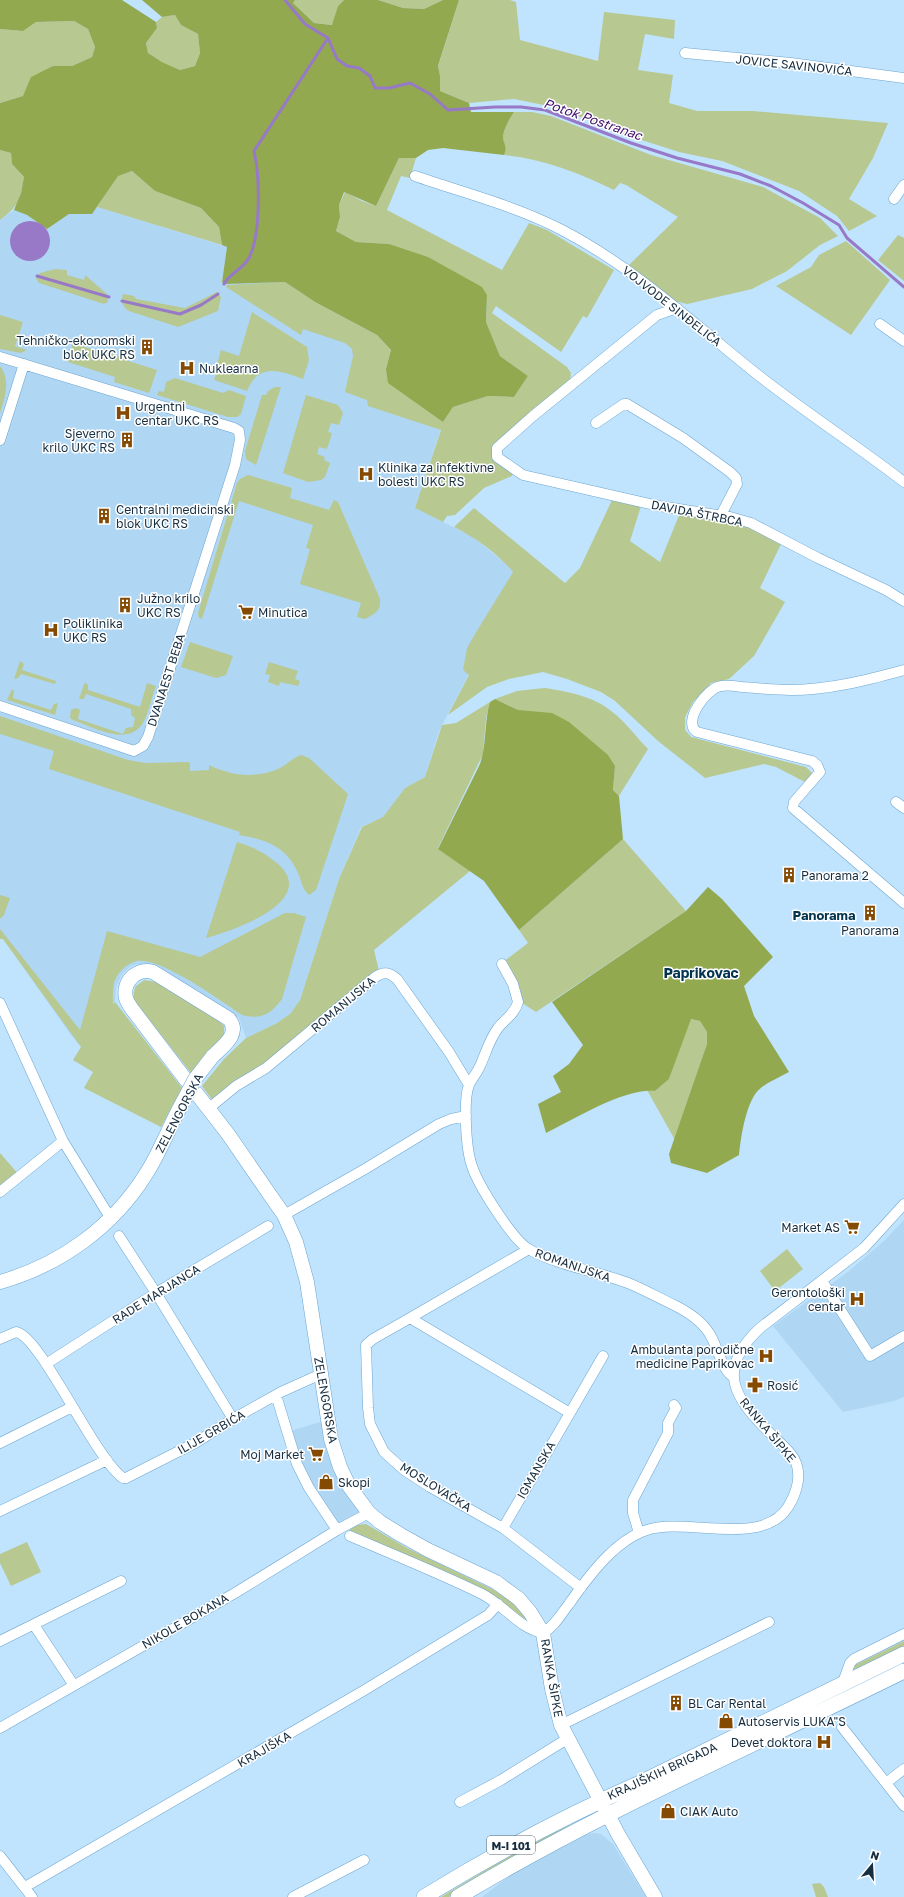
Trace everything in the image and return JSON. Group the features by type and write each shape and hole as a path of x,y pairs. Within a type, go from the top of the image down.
{"main road":[{"name":"KRAJIŠKIH BRIGADA","path":"424,1897 512,1845 600,1800 640,1783 904,1654"},
{"name":"KRAJIŠKIH BRIGADA","path":"458,1897 514,1864 608,1814 904,1671"}],"street":[{"name":"JOVICE SAVINOVIĆA","path":"685,53 791,63 904,78"},
{"name":"VOJVODE SINĐELIĆA","path":"415,176 531,216 563,230 628,269 759,376 904,482"},
{"path":"894,199 904,185"},
{"name":"DAVIDA ŠTRBCA","path":"676,308 657,315 533,416 498,448 497,457 523,475 659,506 721,515 751,523 818,558 886,590 904,601"},
{"path":"880,324 904,341"},
{"name":"DVANAEST BEBA","path":"0,357 234,428 239,431 240,440 235,465 192,602 148,737 143,746 134,751 0,706"},
{"path":"0,440 24,364"},
{"path":"596,424 624,404 627,404 683,438 730,472 736,478 737,484 721,515"},
{"path":"904,670 813,690 720,686 712,689 694,712 692,727 697,732 812,761 817,765 820,772 794,802 793,808 904,903"},
{"name":"ROMANIJSKA","path":"502,964 515,988 518,1002 514,1011 498,1028 493,1036 480,1067 469,1085 466,1116 468,1152 472,1168 508,1226 519,1241 529,1249 547,1257 627,1283 690,1314 710,1334 727,1373 734,1377"},
{"name":"ZELENGORSKA","path":"0,1282 17,1277 45,1265 94,1234 111,1218 146,1174 195,1079 234,1032 232,1023 229,1019 152,972 142,971 130,978 125,988 126,999 186,1080"},
{"name":"ROMANIJSKA","path":"208,1109 236,1086 266,1068 374,978 384,973 392,974 397,979 449,1052 469,1085"},
{"path":"0,1003 63,1142 111,1218"},
{"name":"ZELENGORSKA","path":"197,1094 284,1215 296,1242 307,1282 331,1439 340,1467 349,1486 369,1513 401,1536 506,1588 525,1605 543,1633"},
{"path":"284,1215 365,1169 439,1124 451,1119 466,1116"},
{"path":"0,1192 63,1142"},
{"name":"RANKA ŠIPKE","path":"654,1897 560,1725 552,1689 543,1633 551,1627 581,1588 612,1552 639,1532 672,1526 712,1529 745,1529 769,1522 780,1516 788,1506 797,1485 797,1465 790,1453 743,1404 735,1384 734,1377 738,1354 750,1338 864,1248 904,1204"},
{"name":"RADE MARJANCA","path":"46,1364 156,1293 268,1226"},
{"path":"119,1236 156,1293 233,1419"},
{"path":"529,1249 410,1318 570,1413"},
{"path":"822,1281 870,1356 904,1336"},
{"name":"MOSLOVAČKA","path":"410,1318 373,1339 366,1345 368,1408 373,1430 384,1452 404,1470 430,1487 503,1528 581,1588"},
{"name":"ILIJE GRBIĆA","path":"0,1339 14,1333 20,1333 29,1341 46,1364 107,1460 122,1478 126,1478 195,1443 233,1419 276,1395 321,1374"},
{"name":"IGMANSKA","path":"503,1528 603,1356"},
{"path":"276,1395 297,1464 309,1488 337,1530"},
{"path":"639,1532 633,1513 633,1500 668,1433 668,1423 676,1408 674,1405"},
{"path":"0,1442 72,1407"},
{"path":"0,1511 107,1460"},
{"name":"NIKOLE BOKANA","path":"0,1728 73,1684 235,1593 337,1530 369,1513"},
{"path":"350,1536 463,1585 498,1604 534,1632 543,1633"},
{"path":"0,1641 121,1581"},
{"name":"KRAJIŠKA","path":"25,1888 363,1691 488,1614 498,1604"},
{"name":"RANKA ŠIPKE","path":"560,1725 769,1622"},
{"path":"34,1625 73,1684"},
{"path":"842,1685 850,1663 854,1659 904,1634"},
{"path":"842,1727 904,1806"},
{"path":"460,1802 501,1780 567,1739"},
{"path":"886,1783 904,1769"},
{"path":"0,1856 32,1897"},
{"path":"293,1897 364,1860"}],"shaded area":[{"path":"97,207 227,247 222,282 285,282 443,422 415,508 473,537 506,564 513,572 499,596 469,674 439,731 425,777 405,788 383,817 361,827 339,879 300,1000 290,1014 277,1023 246,1038 239,1018 167,972 146,964 138,964 131,966 122,974 116,987 115,1002 81,1047 3,939 0,939 0,220 14,210 27,215 47,229 69,214 91,214"},
{"path":"30,221 38,223 44,227 48,233 50,241 48,249 44,255 38,259 30,261 22,259 16,255 12,249 10,241 12,233 16,227 22,223"},
{"name":"Gerontološki centar","path":"904,1220 904,1397 894,1401 843,1412 773,1326 849,1271 885,1240"},
{"path":"323,1421 360,1512 343,1523 337,1524 329,1516 300,1461 291,1431"},
{"path":"588,1834 601,1834 613,1844 646,1897 482,1897 512,1874"}],"green space":[{"path":"0,0 122,0 156,22 157,28 146,43 148,53 162,62 180,70 195,66 200,53 198,34 181,25 175,15 162,17 142,0 295,0 293,3 314,23 332,25 338,6 344,0 378,0 403,8 424,9 443,0 459,0 438,66 440,91 469,103 471,112 514,112 507,123 503,136 506,149 504,155 443,148 428,150 416,158 399,158 376,206 344,192 339,205 340,217 336,231 356,242 389,244 428,257 482,287 487,295 486,322 500,356 528,376 514,397 488,396 453,407 443,422 388,383 386,369 391,350 377,335 315,302 285,282 224,284 222,282 227,247 222,245 219,227 201,208 155,191 132,171 118,176 92,214 69,214 47,229 27,215 14,210 21,193 24,177 12,164 11,153 0,150 0,103 23,96 31,77 53,66 72,66 92,57 95,47 88,29 74,21 36,22 23,31 0,29"},
{"path":"295,0 344,0 338,6 333,25 314,23 293,3"},
{"path":"378,0 443,0 424,9 403,8"},
{"path":"459,0 510,0 516,2 520,40 598,61 604,12 675,20 674,39 645,34 638,70 673,75 669,103 697,111 753,111 888,123 873,158 849,199 877,216 849,231 837,216 799,191 722,161 679,152 623,134 558,108 514,99 469,103 440,91 440,76 438,67"},
{"path":"175,15 181,25 198,34 200,53 195,66 180,70 162,62 148,53 146,43 157,28 156,22 162,17"},
{"path":"74,21 88,29 95,47 92,57 72,66 53,66 23,96 0,103 0,29 23,31 36,22"},
{"path":"514,112 532,112 551,116 651,155 763,187 820,218 838,236 820,245 787,271 752,289 687,304 675,301 629,265 678,217 626,185 620,183 614,190 588,178 547,163 504,155 505,149 503,136 507,123"},
{"path":"0,150 11,153 12,164 24,177 18,202 11,211 0,220"},
{"path":"399,158 416,158 410,178 401,176 387,210 502,270 529,223 547,230 614,270 587,318 583,316 561,352 496,306 492,313 567,367 571,373 570,381 496,446 513,472 512,476 484,488 455,515 447,516 443,522 415,508 441,430 368,406 367,400 345,392 353,356 352,349 345,343 303,329 301,335 226,287 227,285 285,282 315,302 377,335 391,350 386,369 443,422 453,407 488,396 514,397 528,376 500,356 486,322 487,295 389,244 356,242 336,231 340,217 339,205 345,192 362,201 376,206"},
{"path":"132,171 155,191 201,208 219,227 222,245 97,207 118,175"},
{"path":"898,235 904,238 904,281 878,260"},
{"path":"846,241 890,280 851,335 776,286 811,267 819,255"},
{"path":"55,269 67,270 67,275 84,280 85,275 107,294 108,302 104,304 39,283 36,279 40,273"},
{"path":"217,292 221,297 218,311 178,327 129,311 123,306 122,301 123,294 134,296 136,299 185,308"},
{"path":"252,312 307,347 309,360 303,379 286,373 271,371 264,372 252,382 247,391 214,380 218,369 216,368 221,350 239,356"},
{"path":"0,315 23,322 15,346 27,350 21,353 0,349"},
{"path":"73,343 102,353 103,351 122,357 122,359 157,370 149,393 114,382 115,377 68,362"},
{"path":"0,366 5,377 6,389 0,413"},
{"path":"175,378 223,393 229,390 246,396 241,414 237,417 228,417 157,395 159,391 164,392 166,382"},
{"path":"275,387 281,387 256,465 246,459 245,451 262,395 266,395 268,391"},
{"path":"306,395 338,405 343,413 339,425 331,423 328,432 332,433 327,449 319,447 317,454 325,457 324,460 330,463 325,477 321,480 308,482 283,473"},
{"path":"248,475 292,488 290,498 329,510 334,500 338,502 380,599 377,612 365,619 357,617 361,603 300,584 310,549 306,548 313,525 239,501 202,619 199,618 198,613 237,483 240,479"},
{"path":"613,498 641,506 630,541 660,562 680,513 745,525 782,542 760,588 785,602 754,656 729,679 711,683 693,702 685,717 685,730 691,737 806,767 813,774 805,782 776,767 764,764 705,778 658,741 615,701 601,692 567,679 543,672 509,679 487,687 448,715 469,675 463,670 467,648 513,572 486,546 454,527 474,508 565,583 580,568"},
{"path":"190,642 233,656 226,675 216,678 181,667"},
{"path":"20,661 24,664 22,670 56,681 55,684 21,674 18,678 14,679"},
{"path":"269,662 298,671 295,679 300,681 298,686 280,682 279,686 268,682 270,675 265,674"},
{"path":"86,683 88,685 88,690 140,707 147,683 156,686 147,715 139,728 131,733 122,735 102,731 70,718 71,710 76,708 80,710 78,719 123,734 126,728 133,727 135,718 131,715 131,709 86,694 84,699 79,699 84,684"},
{"path":"544,688 579,695 604,706 621,719 648,749 619,796 613,790 615,766 518,710 495,699 517,691"},
{"path":"12,689 14,691 13,698 51,710 54,704 58,703 55,715 7,700"},
{"path":"495,699 518,710 552,713 569,722 608,755 615,766 613,790 619,796 623,839 519,930 484,881 438,849 480,764 484,749 488,710 490,702"},
{"path":"490,702 486,718 483,754 438,848 470,871 374,950 379,971 270,1062 213,1101 202,1086 224,1059 246,1038 277,1023 290,1014 300,1000 339,879 362,827 383,817 405,788 425,777 442,725 456,723"},
{"path":"0,716 128,760 145,763 188,762 190,763 190,771 209,770 209,765 226,772 253,775 262,774 280,768 301,755 309,758 348,794 316,890 309,895 304,890 299,874 292,862 287,855 273,845 257,839 239,835 240,832 49,769 54,751 0,734"},
{"path":"623,839 686,911 536,1012 522,1003 503,962 528,943 519,930"},
{"path":"237,842 258,850 277,863 288,877 288,890 281,902 268,912 234,929 206,938"},
{"path":"708,887 722,899 773,957 744,986 754,1016 789,1072 756,1092 745,1118 739,1155 707,1173 671,1163 669,1154 707,1044 707,1032 700,1021 691,1019 669,1079 655,1091 643,1091 615,1099 546,1133 538,1104 561,1092 553,1076 569,1064 583,1045 552,1002 686,911"},
{"path":"0,895 10,898 4,915 0,919"},
{"path":"285,913 294,913 306,917 282,999 274,1009 260,1016 255,1017 242,1015 191,981 161,966 148,962 137,961 130,963 118,975 113,988 113,1005 115,1002 182,1088 161,1127 84,1088 93,1072 73,1060 81,1047 3,939 0,939 0,929 80,1030 107,931 200,957"},
{"path":"144,980 156,982 218,1020 224,1026 224,1035 201,1059 191,1073 133,999 135,987"},
{"path":"690,1019 700,1021 707,1032 707,1044 675,1140 647,1090 655,1091 669,1079"},
{"path":"0,1153 19,1175 0,1190"},
{"path":"787,1249 803,1269 775,1291 760,1271"},
{"path":"366,1524 407,1548 494,1590 512,1602 530,1623 527,1623 503,1603 349,1530 357,1525"},
{"path":"27,1542 41,1572 11,1586 0,1563 0,1554"},
{"path":"904,1641 904,1647 853,1670 855,1665"},
{"path":"569,1824 569,1826 487,1871 449,1897 441,1897 522,1848"},
{"path":"820,1883 824,1887 828,1897 816,1897 812,1884"}],"waterway":[{"name":"Potok Postranac","path":"285,0 305,24 328,38 337,59 347,66 359,68 370,76 375,88 389,88 410,83 430,94 448,110 495,107 521,107 545,110 631,143 677,158 740,174 771,186 839,225 847,238 904,287"},
{"path":"224,284 249,258 256,235 258,190 254,151 328,38"},
{"path":"37,276 109,297"},
{"path":"122,301 180,314 201,305 218,294"}],"place":[{"name":"Tehničko-ekonomski blok UKC RS","path":"147,347"},
{"name":"Nuklearna","path":"187,368"},
{"name":"Urgentni centar UKC RS","path":"123,413"},
{"name":"Sjeverno krilo UKC RS","path":"127,440"},
{"name":"Klinika za infektivne bolesti UKC RS","path":"366,474"},
{"name":"Centralni medicinski blok UKC RS","path":"104,516"},
{"name":"Južno krilo UKC RS","path":"125,605"},
{"name":"Minutica","path":"246,612"},
{"name":"Poliklinika UKC RS","path":"51,630"},
{"name":"Panorama 2","path":"789,875"},
{"name":"Panorama","path":"870,913"},
{"name":"Market AS","path":"852,1227"},
{"name":"Gerontološki centar","path":"857,1299"},
{"name":"Ambulanta porodične medicine Paprikovac","path":"766,1356"},
{"name":"Rosić","path":"755,1385"},
{"name":"Moj Market","path":"316,1454"},
{"name":"Skopi","path":"326,1482"},
{"name":"BL Car Rental","path":"676,1703"},
{"name":"Autoservis LUKA\"S","path":"726,1721"},
{"name":"Devet doktora","path":"824,1742"},
{"name":"CIAK Auto","path":"668,1811"}],"district":[{"name":"Panorama","path":"824,915"},
{"name":"Paprikovac","path":"701,972"}]}
